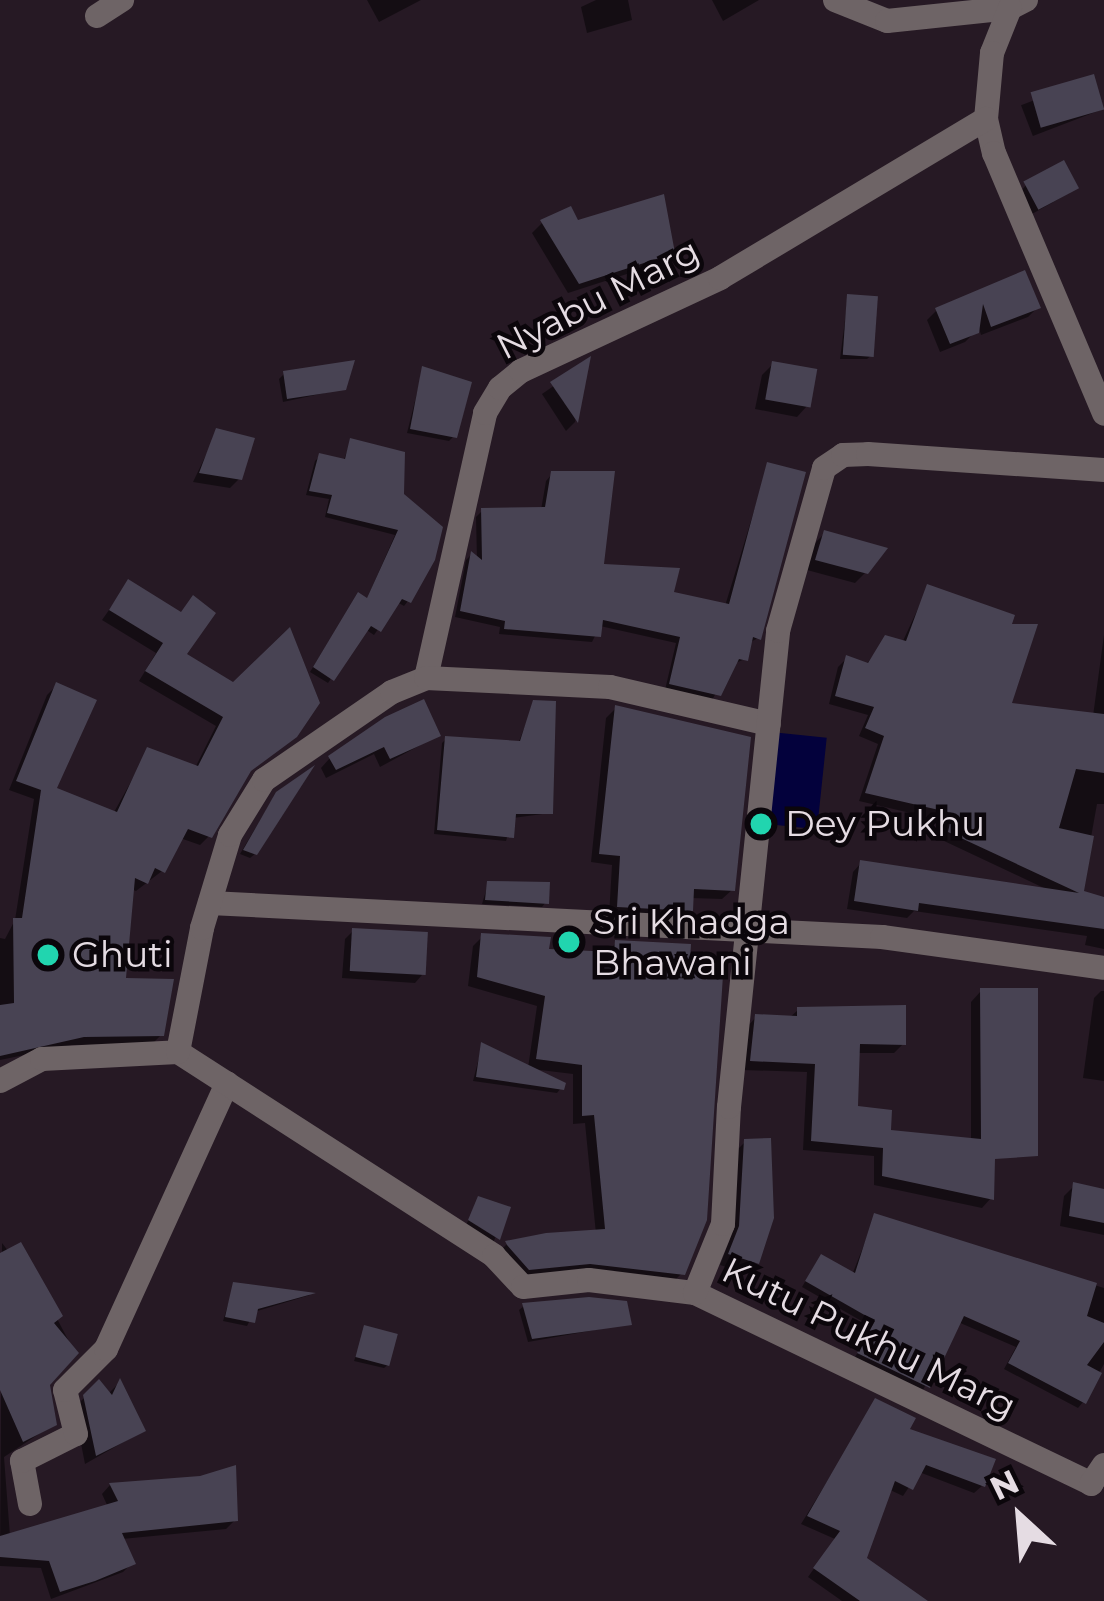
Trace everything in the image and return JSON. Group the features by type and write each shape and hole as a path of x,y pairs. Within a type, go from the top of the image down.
{"street":[{"path":"97,16 122,0"},
{"path":"835,0 887,21 1018,4"},
{"path":"1018,4 992,53 986,119 994,153 1104,414"},
{"name":"Nyabu Marg","path":"426,678 485,413 500,388 521,371 720,278 986,119"},
{"path":"695,1293 723,1224 746,934 778,631 824,468 843,455 868,454 1104,470"},
{"path":"0,1081 42,1059 178,1052 210,903 230,835 264,780 392,692 426,678 610,687 769,724"},
{"path":"210,903 746,934 882,937 1104,968"},
{"name":"Kutu Pukhu Marg","path":"178,1052 494,1256 523,1287 589,1280 695,1293 1097,1475"},
{"path":"30,1504 22,1461 76,1434 65,1390 106,1348 227,1083"}],"shaded area":[{"path":"771,732 827,738 817,829 761,823"}],"building":[{"path":"1094,74 1104,110 1041,128 1031,92"},
{"path":"1064,160 1079,188 1038,210 1023,182"},
{"path":"664,194 675,253 579,284 540,220 571,206 578,220"},
{"path":"1025,270 1041,308 991,327 983,304 979,333 950,344 935,308"},
{"path":"847,294 878,296 874,357 843,355"},
{"path":"591,356 578,423 550,382"},
{"path":"355,360 346,390 287,399 283,371"},
{"path":"772,361 817,369 811,407 765,399"},
{"path":"422,366 472,382 457,438 410,429"},
{"path":"216,428 255,438 242,480 199,473"},
{"path":"350,438 405,452 404,494 443,527 435,560 411,603 402,599 381,632 371,626 334,681 313,667 358,592 367,598 398,530 327,513 332,495 309,491 319,453 345,459"},
{"path":"767,462 806,472 761,640 753,637 748,661 739,659 721,696 669,684 680,637 603,620 601,637 504,629 505,621 460,611 471,551 482,560 481,508 545,507 551,471 615,471 604,564 680,568 674,592 729,604"},
{"path":"824,530 888,548 868,574 815,560"},
{"path":"128,579 181,612 193,595 216,613 187,654 233,682 290,627 320,703 297,737 251,771 212,838 188,829 165,873 155,868 148,884 135,878 126,978 174,979 164,1036 84,1037 0,1056 0,1005 14,1003 13,918 22,918 41,790 16,781 56,682 97,700 57,788 117,812 147,747 198,766 223,717 145,671 163,643 109,610"},
{"path":"927,584 1015,615 1012,624 1038,624 1012,703 1104,714 1104,773 1076,769 1059,828 1094,836 1084,891 1104,897 1104,929 919,903 918,911 854,901 860,860 1079,893 948,832 952,813 865,793 884,736 865,728 874,707 835,696 846,655 868,663 885,635 906,641"},
{"path":"424,699 441,736 390,759 384,747 336,770 328,756 385,717"},
{"path":"533,700 556,701 553,814 516,814 514,838 437,830 445,736 520,741"},
{"path":"615,705 751,737 735,891 694,889 693,911 617,907 620,856 599,854"},
{"path":"315,765 257,855 243,850 276,792"},
{"path":"487,881 550,882 549,904 485,900"},
{"path":"352,928 428,932 426,975 350,971"},
{"path":"481,933 551,937 549,949 614,952 615,940 691,944 690,960 724,960 707,1220 685,1275 590,1264 529,1270 507,1245 505,1241 546,1233 605,1229 594,1115 582,1116 582,1065 536,1059 545,996 477,977"},
{"path":"980,988 1038,988 1038,1156 995,1159 994,1200 882,1176 883,1148 811,1141 815,1064 750,1061 755,1014 797,1016 797,1007 906,1005 906,1045 860,1044 858,1106 892,1110 891,1130 981,1139"},
{"path":"481,1042 566,1083 564,1090 476,1077"},
{"path":"771,1138 774,1218 759,1264 728,1254 739,1226 744,1139"},
{"path":"1073,1182 1104,1189 1104,1223 1069,1216"},
{"path":"478,1196 511,1207 500,1240 468,1220"},
{"path":"874,1213 1097,1283 1087,1316 1104,1323 1104,1342 1087,1365 1102,1373 1086,1404 1008,1363 1020,1341 964,1316 930,1388 857,1353 875,1321 805,1281 821,1254 855,1273"},
{"path":"21,1242 63,1316 54,1323 79,1353 50,1385 57,1425 23,1442 0,1390 0,1253"},
{"path":"233,1282 316,1293 258,1309 255,1323 225,1317"},
{"path":"589,1297 627,1301 632,1325 532,1339 522,1303"},
{"path":"364,1325 398,1334 389,1366 355,1357"},
{"path":"120,1378 146,1431 96,1456 83,1395 99,1379 112,1395"},
{"path":"875,1398 916,1418 910,1429 996,1459 985,1487 926,1465 913,1490 895,1481 867,1558 928,1601 860,1601 813,1568 840,1531 807,1516"},
{"path":"236,1465 238,1521 122,1533 136,1564 95,1581 60,1592 49,1561 0,1557 0,1536 118,1501 109,1483 200,1476"}],"place":[{"name":"Dey Pukhu","path":"761,824"},
{"name":"Sri Khadga Bhawani","path":"569,942"},
{"name":"Ghuti","path":"48,955"}]}
